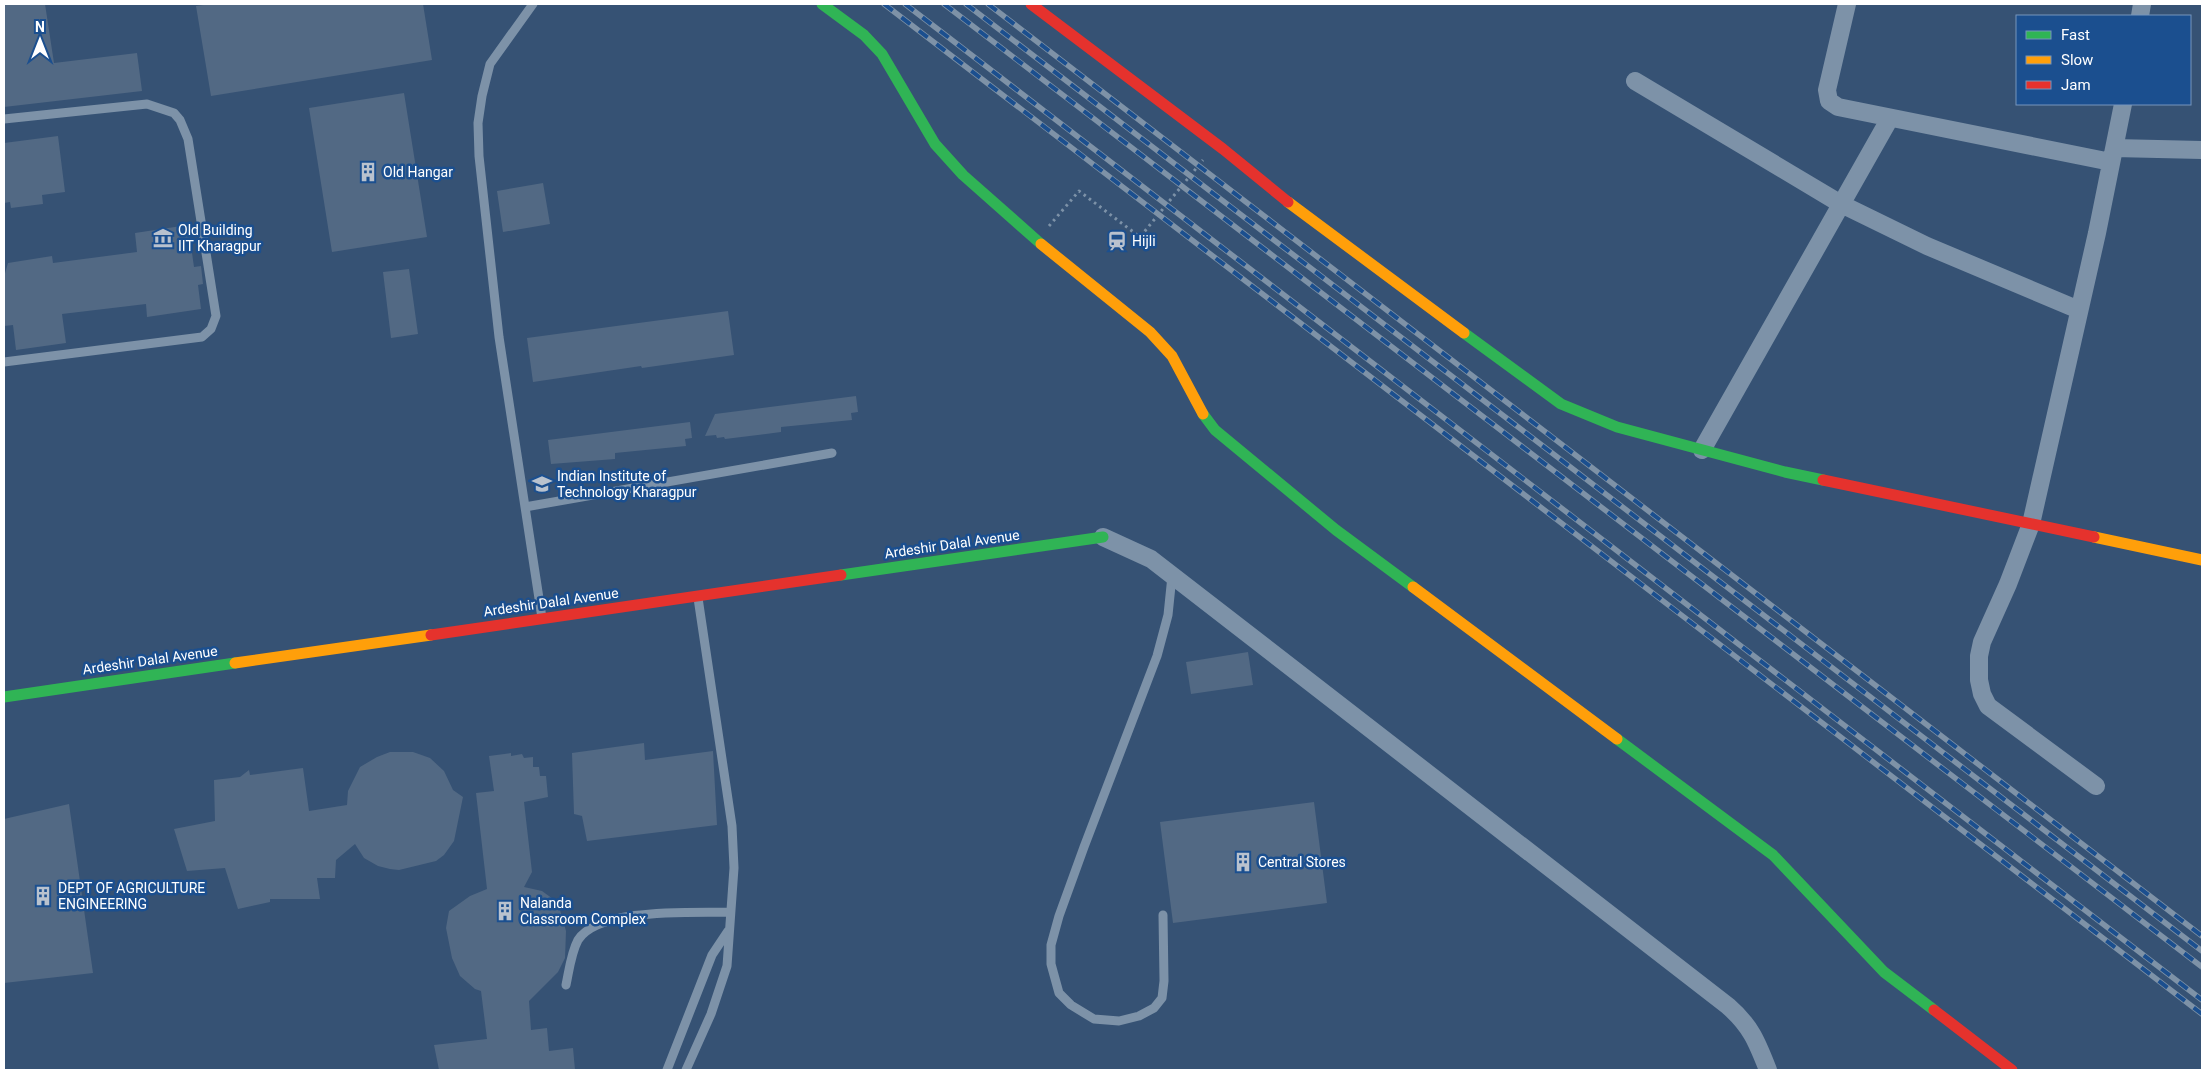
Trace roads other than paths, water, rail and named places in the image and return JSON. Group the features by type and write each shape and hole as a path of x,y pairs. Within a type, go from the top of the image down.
{"street":[{"path":"822,4 864,36 882,54 934,144 996,206 1150,332 1172,356 1198,408 1215,430 1336,530 1773,856 1884,972 2012,1070"},
{"path":"1031,4 1223,150 1273,191 1561,404 1617,428 1786,472 2202,560"},
{"path":"1847,4 1827,90 1829,101 1838,107 1890,118 2112,155 2202,150"},
{"path":"1635,81 1842,204 1928,246 2079,310"},
{"path":"2096,786 1988,706 1982,694 1979,680 1979,656 1982,642 2008,584 2030,524 2079,310 2123,105"},
{"path":"1702,450 1890,118"},
{"path":"1103,537 1151,559 1728,1006 1744,1020 1768,1070"},
{"name":"Ardeshir Dalal Avenue","path":"4,697 1103,537"}],"lane":[{"path":"533,4 490,64 478,123 479,156 499,337 542,618"},
{"path":"4,119 147,104 174,113 180,120 188,139 216,316 211,329 202,337 4,362"},
{"path":"525,507 832,453"},
{"path":"1163,915 1164,982 1162,998 1154,1008 1139,1016 1119,1021 1094,1018 1071,1005 1059,992 1051,964 1053,938 1084,847 1157,656 1168,616 1172,576"},
{"path":"686,1070 711,1014 726,966 734,868 732,826 697,596"},
{"path":"566,985 578,940 588,930 600,923 625,916 730,912"},
{"path":"667,1070 712,955 728,931"}],"railway":[{"path":"884,4 2202,1014"},
{"path":"905,4 2202,1000"},
{"path":"944,4 2202,967"},
{"path":"966,4 2202,951"},
{"path":"988,4 2202,936"}],"place":[{"name":"Old Hangar","path":"368,172"},
{"name":"Old Building IIT Kharagpur","path":"163,238"},
{"name":"Hijli","path":"1117,241"},
{"name":"Indian Institute of Technology Kharagpur","path":"542,484"},
{"name":"Central Stores","path":"1243,862"},
{"name":"DEPT OF AGRICULTURE ENGINEERING","path":"43,896"},
{"name":"Nalanda Classroom Complex","path":"505,911"}]}
